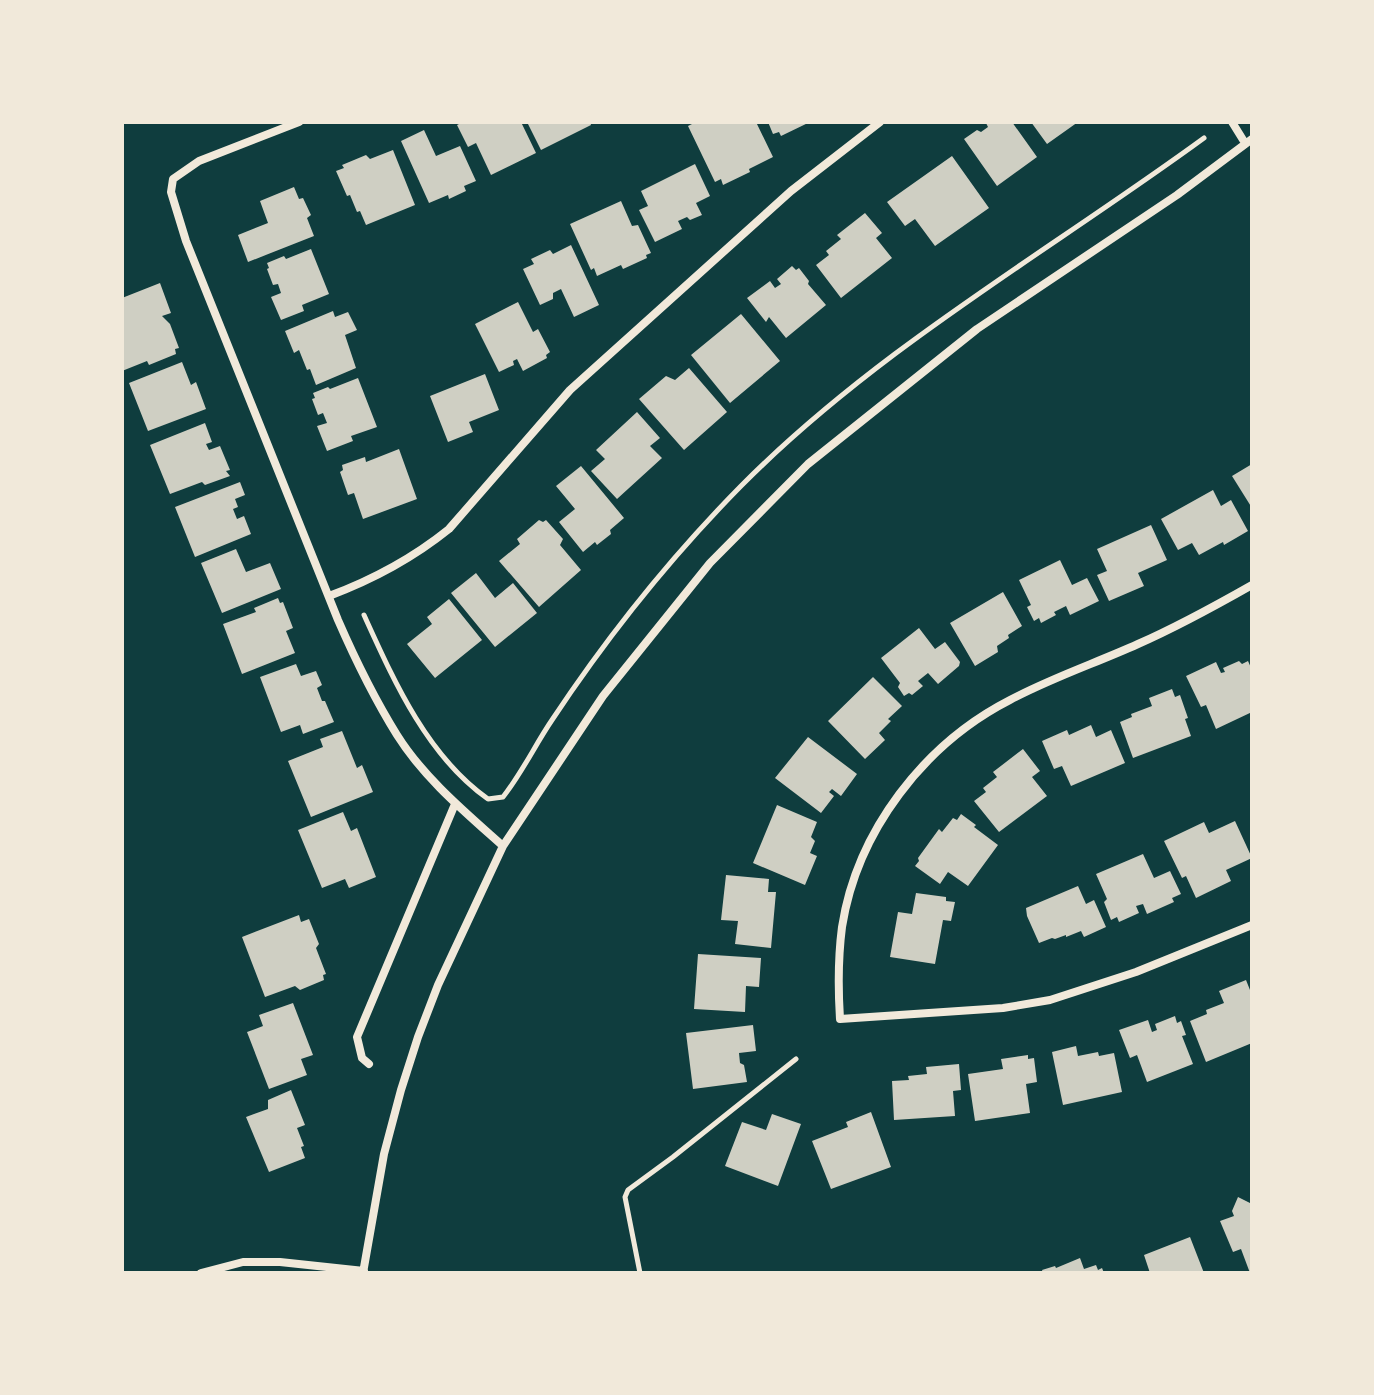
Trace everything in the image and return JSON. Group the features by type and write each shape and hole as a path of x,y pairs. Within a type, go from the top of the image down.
{"street":[{"path":"299,122 199,161 173,179 171,192 186,241 353,654 398,737 455,804 503,846"},
{"path":"329,596 404,561 449,529 570,390 791,191 880,122"},
{"path":"201,1273 243,1262 280,1262 363,1272 384,1154 401,1090 438,985 503,846 603,696 710,563 808,464 977,329 1177,195 1249,141 1232,122"},
{"path":"1252,585 1140,643 1008,700 976,720 921,766 887,810 854,880 842,925 838,972 840,1019 1003,1008 1050,1000 1136,972 1252,925"},
{"path":"369,1064 362,1058 357,1037 455,804"}],"path":[{"path":"499,804 594,660 672,561 742,486 810,422 869,373 953,311 1204,138"},
{"path":"364,615 405,700 435,745 471,787 488,799 503,797"},
{"path":"640,1273 625,1197 628,1190 796,1059"}],"building":[{"path":"463,122 521,122 536,153 491,175 476,143 468,147 457,125"},
{"path":"527,122 590,122 591,125 541,150"},
{"path":"696,122 756,122 773,157 723,185 721,179 715,182 688,126"},
{"path":"768,122 810,122 781,136 779,132 773,134"},
{"path":"987,122 1012,122 1037,157 997,186 964,139 988,127"},
{"path":"1031,122 1078,122 1047,144"},
{"path":"424,130 436,156 460,146 476,181 464,186 466,191 429,203 401,141"},
{"path":"393,150 415,205 366,225 350,195 347,196 336,171 344,168 342,165 366,155 370,159"},
{"path":"952,156 989,208 935,246 915,219 905,226 887,202"},
{"path":"695,164 710,196 696,203 702,215 678,221 682,229 655,242 639,210 648,206 641,191"},
{"path":"294,187 311,215 307,218 314,236 248,262 238,235 268,223 260,201"},
{"path":"621,201 632,226 638,225 651,253 623,269 621,265 597,276 594,268 591,270 570,224"},
{"path":"865,213 882,233 876,238 892,258 841,298 816,265 829,255 826,251 841,239 837,235"},
{"path":"571,245 599,305 574,317 561,289 553,293 553,299 540,305 523,269 534,264 531,259 550,250 553,254"},
{"path":"311,249 329,294 302,305 304,311 281,320 271,297 281,293 278,284 273,285 267,263"},
{"path":"792,266 796,270 799,268 826,305 786,338 769,317 766,322 747,298 770,281 775,288 781,284 777,279"},
{"path":"160,283 171,313 162,316 170,324 179,348 175,349 176,354 149,365 147,361 122,371 122,298"},
{"path":"518,302 533,332 538,329 550,352 547,358 523,371 517,359 513,361 514,365 499,372 475,324"},
{"path":"333,311 335,317 348,312 357,330 345,335 356,368 316,385 299,350 294,353 285,331"},
{"path":"741,314 780,361 730,403 691,355"},
{"path":"182,362 191,385 196,382 206,409 148,431 129,383"},
{"path":"689,368 727,412 684,450 639,399 666,376 675,380"},
{"path":"485,374 499,410 469,422 473,432 448,442 430,396"},
{"path":"358,378 377,427 351,436 353,441 327,451 317,426 327,423 323,413 318,415 313,393"},
{"path":"637,412 660,438 650,446 662,458 617,499 591,471 605,459 596,450"},
{"path":"205,423 212,442 206,444 209,450 220,446 230,476 170,494 150,445"},
{"path":"399,449 417,499 363,519 354,493 348,495 340,472 342,465 365,457 366,462"},
{"path":"1252,464 1252,508 1232,476"},
{"path":"581,466 624,518 610,530 611,534 583,552 559,522 575,509 556,486"},
{"path":"240,482 245,495 235,499 238,507 233,509 237,519 244,516 251,534 195,557 175,507"},
{"path":"1213,490 1221,506 1231,500 1248,531 1199,555 1192,543 1178,550 1161,519"},
{"path":"539,520 546,520 563,539 560,545 581,570 539,607 499,561 520,544 517,539"},
{"path":"1151,525 1167,560 1138,573 1144,586 1109,601 1097,575 1107,571 1097,549"},
{"path":"236,549 246,572 270,563 281,589 222,613 201,563"},
{"path":"1060,560 1072,585 1087,578 1099,601 1070,615 1066,606 1041,623 1039,618 1034,621 1027,607 1031,605 1019,580"},
{"path":"476,573 495,598 513,583 537,613 495,647 451,593"},
{"path":"1003,592 1022,626 997,646 998,652 975,666 950,623"},
{"path":"278,598 280,603 283,602 293,628 286,631 295,653 242,674 223,624 256,612 254,608"},
{"path":"449,599 482,640 435,678 407,644 432,624 427,617"},
{"path":"919,628 935,649 945,642 960,662 938,684 928,673 918,681 923,686 912,695 904,696 898,687 900,683 881,658"},
{"path":"1239,661 1242,664 1248,661 1252,670 1252,712 1216,729 1206,705 1201,707 1186,676 1216,662 1221,673 1225,672 1223,668"},
{"path":"296,664 301,676 316,671 322,685 317,688 334,722 303,734 300,725 281,732 260,677"},
{"path":"873,677 902,706 879,733 885,740 865,759 828,721"},
{"path":"1172,689 1175,697 1180,695 1191,736 1133,758 1120,722 1152,706 1149,698"},
{"path":"1091,725 1096,737 1111,730 1125,763 1071,786 1062,766 1054,769 1042,741 1067,730 1069,735"},
{"path":"342,731 357,768 362,765 373,792 311,817 288,761 323,747 320,739"},
{"path":"808,737 857,774 841,796 832,789 829,792 834,796 821,813 775,778"},
{"path":"1023,749 1040,771 1032,777 1047,796 999,832 974,801 986,792 983,788 997,777 993,772"},
{"path":"777,805 817,822 811,837 815,841 810,853 817,856 805,885 753,863"},
{"path":"343,812 351,831 357,828 376,877 349,888 345,879 322,888 298,830"},
{"path":"961,814 998,845 968,886 948,872 940,884 915,866 939,829 942,832 953,818 957,820"},
{"path":"1235,821 1252,858 1226,870 1231,881 1196,898 1186,876 1182,878 1164,841 1204,822 1209,833"},
{"path":"1143,854 1154,878 1170,871 1181,894 1172,898 1174,902 1147,914 1143,904 1136,906 1139,913 1119,922 1117,917 1111,920 1104,902 1107,899 1096,874"},
{"path":"726,875 769,879 768,892 776,892 771,948 735,944 738,921 721,920"},
{"path":"1078,886 1086,904 1094,900 1106,927 1084,937 1081,931 1039,943 1026,908"},
{"path":"916,893 946,897 946,901 955,902 951,921 943,920 935,964 890,957 898,912 912,914"},
{"path":"299,915 301,922 309,919 319,944 316,948 326,974 323,975 324,980 300,990 295,986 265,997 242,937"},
{"path":"698,954 761,958 759,987 746,986 745,1012 694,1009"},
{"path":"1246,980 1252,995 1252,1043 1206,1062 1190,1021 1224,1003 1219,991"},
{"path":"293,1003 313,1055 301,1059 307,1075 269,1089 247,1032 263,1026 259,1015"},
{"path":"1175,1016 1177,1023 1181,1021 1186,1035 1182,1036 1193,1064 1147,1082 1137,1055 1130,1058 1119,1030 1148,1020 1152,1032 1157,1030 1155,1024"},
{"path":"753,1025 756,1051 739,1053 747,1082 693,1089 686,1033"},
{"path":"1076,1046 1078,1056 1114,1053 1122,1092 1063,1105 1052,1052"},
{"path":"1028,1055 1028,1059 1034,1058 1037,1082 1026,1084 1030,1113 975,1121 968,1074 1003,1069 1001,1059"},
{"path":"959,1064 961,1090 953,1091 955,1116 894,1120 892,1081 927,1074 926,1067"},
{"path":"291,1090 305,1125 297,1128 305,1158 269,1172 246,1117 268,1109 268,1100"},
{"path":"871,1112 891,1167 831,1189 812,1141 848,1127 846,1122"},
{"path":"772,1114 801,1124 778,1186 725,1166 742,1122 766,1130"},
{"path":"1238,1197 1252,1204 1252,1273 1241,1249 1233,1252 1220,1221 1234,1216 1232,1211"},
{"path":"1190,1237 1204,1273 1150,1273 1144,1255"},
{"path":"1080,1258 1084,1269 1096,1265 1104,1273 1043,1273 1042,1270"}]}
